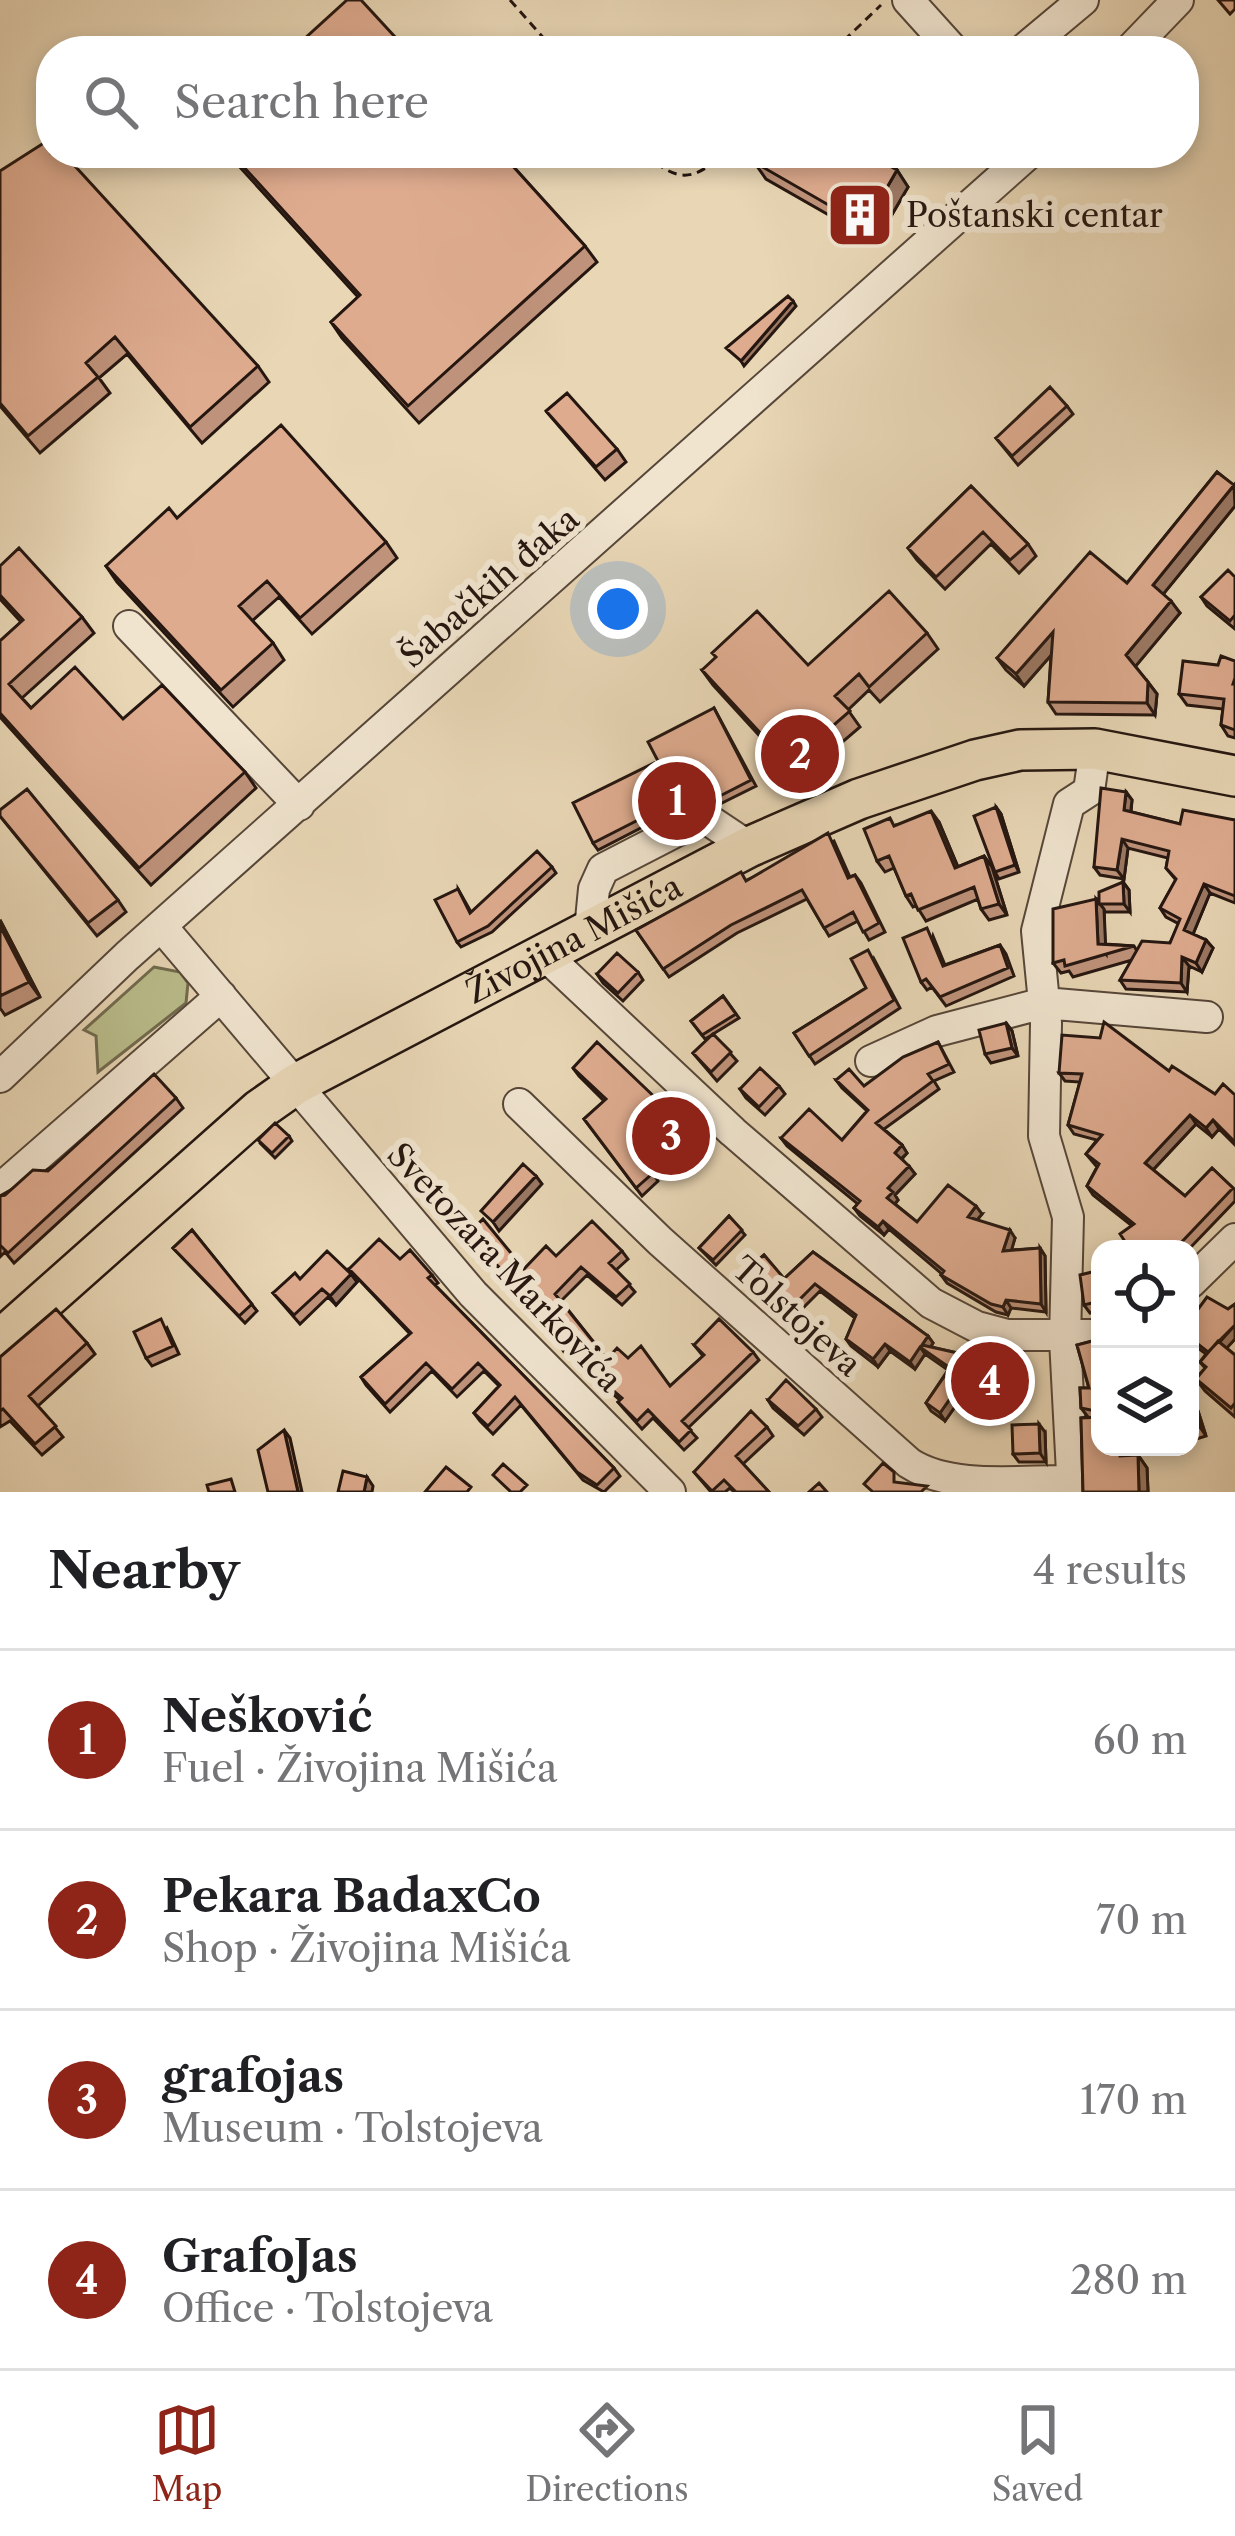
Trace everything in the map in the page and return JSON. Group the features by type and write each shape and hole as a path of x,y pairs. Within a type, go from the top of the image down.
{"main road":[{"name":"Živojina Mišića","path":"0,1340 259,1110 296,1084 749,847 859,799 1020,750 1095,749 1235,776"}],"street":[{"path":"908,0 940,36"},
{"path":"1040,36 1083,0"},
{"path":"1141,36 1167,4"},
{"name":"Šabačkih đaka","path":"0,1077 1012,168"},
{"path":"129,626 299,805"},
{"name":"Tolstojeva","path":"520,1104 660,1241 908,1463 922,1472 956,1479 1072,1486 1066,1339 1068,1217 1044,1136 1039,907 1069,804 1089,791 1095,749"},
{"name":"Svetozara Markovića","path":"162,927 473,1294 670,1492"},
{"path":"544,954 733,1132 931,1303 977,1327 1066,1339 1091,1336"},
{"path":"0,1189 221,996"},
{"path":"871,1060 938,1031 1044,1004 1207,1017"},
{"path":"1199,1274 1235,1239"}],"path":[{"path":"510,0 541,36"},
{"path":"848,36 887,0"},
{"path":"668,168 681,176 701,174 708,168"}],"green space":[{"path":"154,967 180,972 188,983 186,1003 98,1072 96,1036 84,1030"}],"building":[{"path":"347,0 361,0 394,36 307,36"},
{"path":"1218,0 1235,0 1235,9 1230,14"},
{"path":"36,148 36,168 77,168 258,366 190,427 115,337 86,363 98,377 28,436 0,403 0,171"},
{"path":"245,168 515,168 585,246 408,406 331,322 360,295"},
{"path":"764,168 897,170 865,226"},
{"path":"788,296 793,301 741,361 726,348"},
{"path":"1050,387 1067,406 1012,456 996,438"},
{"path":"567,393 617,449 596,467 546,411"},
{"path":"281,425 386,542 300,618 267,581 239,606 273,643 221,690 106,566 169,508 177,518"},
{"path":"1217,472 1234,485 1153,585 1171,601 1126,655 1148,682 1147,703 1048,702 1053,632 1016,674 997,658 1090,552 1127,583"},
{"path":"971,486 1028,544 1010,560 983,532 936,577 908,548"},
{"path":"19,548 82,617 9,684 31,708 75,667 123,719 162,685 245,772 139,868 0,713 0,641 23,620 0,595 0,566"},
{"path":"1228,570 1235,577 1235,615 1230,621 1201,597"},
{"path":"889,591 927,633 869,687 859,674 835,696 850,711 789,764 702,670 716,657 712,653 757,611 808,665"},
{"path":"1221,656 1235,661 1235,730 1221,725 1224,699 1179,694 1183,661 1218,665"},
{"path":"714,708 751,780 716,798 691,793 593,843 573,803 658,761 648,742"},
{"path":"1101,788 1126,792 1124,810 1180,824 1183,810 1235,820 1235,896 1204,884 1184,930 1206,940 1196,963 1182,957 1181,983 1120,980 1142,941 1170,943 1180,919 1160,908 1176,879 1166,868 1169,851 1122,839 1117,870 1094,867"},
{"path":"27,789 118,900 88,923 0,816 0,810"},
{"path":"996,807 1015,865 995,872 974,816"},
{"path":"931,811 955,868 984,856 999,904 981,909 974,887 918,910 911,894 906,896 889,856 877,861 864,829 890,818 894,826"},
{"path":"828,833 848,878 855,875 879,923 863,932 853,912 824,928 802,890 731,925 663,969 636,930 741,872 746,881"},
{"path":"537,851 552,867 488,926 457,942 435,900 458,889 470,913"},
{"path":"1123,882 1124,904 1099,904 1099,892"},
{"path":"1096,899 1098,944 1134,946 1065,966 1064,960 1053,963 1053,909"},
{"path":"0,926 29,982 0,996"},
{"path":"927,928 943,966 1000,945 1008,968 940,997 926,979 921,982 903,938"},
{"path":"868,950 894,1000 809,1056 794,1033 866,988 851,959"},
{"path":"617,953 638,972 618,993 597,974"},
{"path":"723,996 736,1014 702,1035 691,1021"},
{"path":"1104,1022 1169,1071 1172,1066 1215,1094 1223,1084 1235,1095 1235,1142 1213,1120 1206,1128 1190,1115 1145,1163 1185,1196 1212,1168 1233,1188 1184,1240 1124,1240 1120,1234 1134,1224 1087,1186 1099,1164 1086,1154 1102,1135 1068,1125 1082,1074 1059,1073 1062,1035 1100,1038"},
{"path":"1006,1023 1012,1048 985,1054 979,1030"},
{"path":"713,1034 731,1052 711,1072 693,1053"},
{"path":"597,1042 688,1129 648,1168 653,1173 636,1188 584,1119 606,1099 573,1068"},
{"path":"938,1042 949,1064 928,1074 933,1081 876,1123 902,1145 895,1153 909,1166 888,1188 893,1192 887,1198 917,1222 948,1185 976,1206 968,1217 1010,1230 1003,1251 1040,1248 1041,1304 1006,1300 1003,1307 991,1304 941,1275 944,1271 883,1221 878,1227 854,1208 860,1201 781,1138 809,1109 842,1140 868,1110 836,1080 849,1069 864,1086 903,1057"},
{"path":"760,1068 779,1086 759,1107 740,1089"},
{"path":"154,1074 176,1098 8,1253 0,1245 0,1196 33,1170 48,1171"},
{"path":"275,1123 289,1136 272,1153 258,1140"},
{"path":"523,1164 536,1176 493,1222 481,1211"},
{"path":"729,1216 742,1230 713,1260 699,1248"},
{"path":"483,1219 524,1269 546,1246 556,1256 592,1221 622,1251 609,1263 630,1284 616,1297 581,1267 555,1294 607,1359 617,1348 628,1358 641,1346 670,1386 704,1355 694,1345 719,1319 753,1352 682,1421 691,1430 679,1442 648,1410 637,1421 618,1402 622,1398 559,1344 562,1341 497,1274 501,1269 466,1236"},
{"path":"192,1230 252,1304 239,1316 173,1248"},
{"path":"379,1239 400,1259 410,1250 432,1275 428,1278 614,1468 597,1485 577,1472 515,1397 488,1426 474,1413 500,1385 478,1363 452,1389 426,1363 385,1404 361,1377 411,1333 349,1269"},
{"path":"327,1251 351,1274 330,1296 322,1289 294,1315 273,1293 295,1273 300,1279"},
{"path":"813,1252 928,1336 922,1345 1006,1364 1000,1393 961,1383 940,1413 926,1403 950,1368 920,1347 910,1362 885,1344 873,1359 846,1339 856,1315 815,1284 792,1307 774,1288"},
{"path":"764,1255 782,1276 760,1294 743,1273"},
{"path":"1091,1272 1091,1303 1084,1305 1080,1275"},
{"path":"1207,1297 1228,1309 1235,1304 1235,1325 1208,1352 1199,1345 1199,1308"},
{"path":"56,1309 87,1343 29,1396 56,1426 35,1444 0,1411 0,1357"},
{"path":"161,1319 173,1346 146,1358 134,1332"},
{"path":"1091,1341 1091,1410 1081,1408 1080,1388 1089,1388 1077,1345"},
{"path":"1218,1341 1235,1355 1235,1403 1231,1408 1199,1381 1206,1367 1200,1362"},
{"path":"786,1380 816,1409 798,1426 768,1400"},
{"path":"751,1411 767,1427 736,1456 769,1492 736,1492 724,1480 712,1491 694,1472"},
{"path":"1091,1417 1091,1456 1138,1456 1139,1492 1083,1492 1081,1418"},
{"path":"1039,1424 1040,1453 1013,1454 1012,1425"},
{"path":"284,1430 298,1492 268,1492 258,1450"},
{"path":"883,1463 894,1472 894,1482 927,1486 921,1492 873,1492 864,1484"},
{"path":"503,1464 527,1485 520,1492 511,1492 493,1475"},
{"path":"446,1467 471,1487 467,1492 425,1492"},
{"path":"343,1471 367,1477 364,1492 338,1492"},
{"path":"231,1479 235,1492 209,1492 207,1485"}],"place":[{"name":"Poštanski centar","path":"860,215"},
{"name":"Pekara BadaxCo","path":"800,754"},
{"name":"Nešković","path":"677,801"},
{"name":"grafojas","path":"671,1136"},
{"name":"GrafoJas","path":"990,1381"}]}
